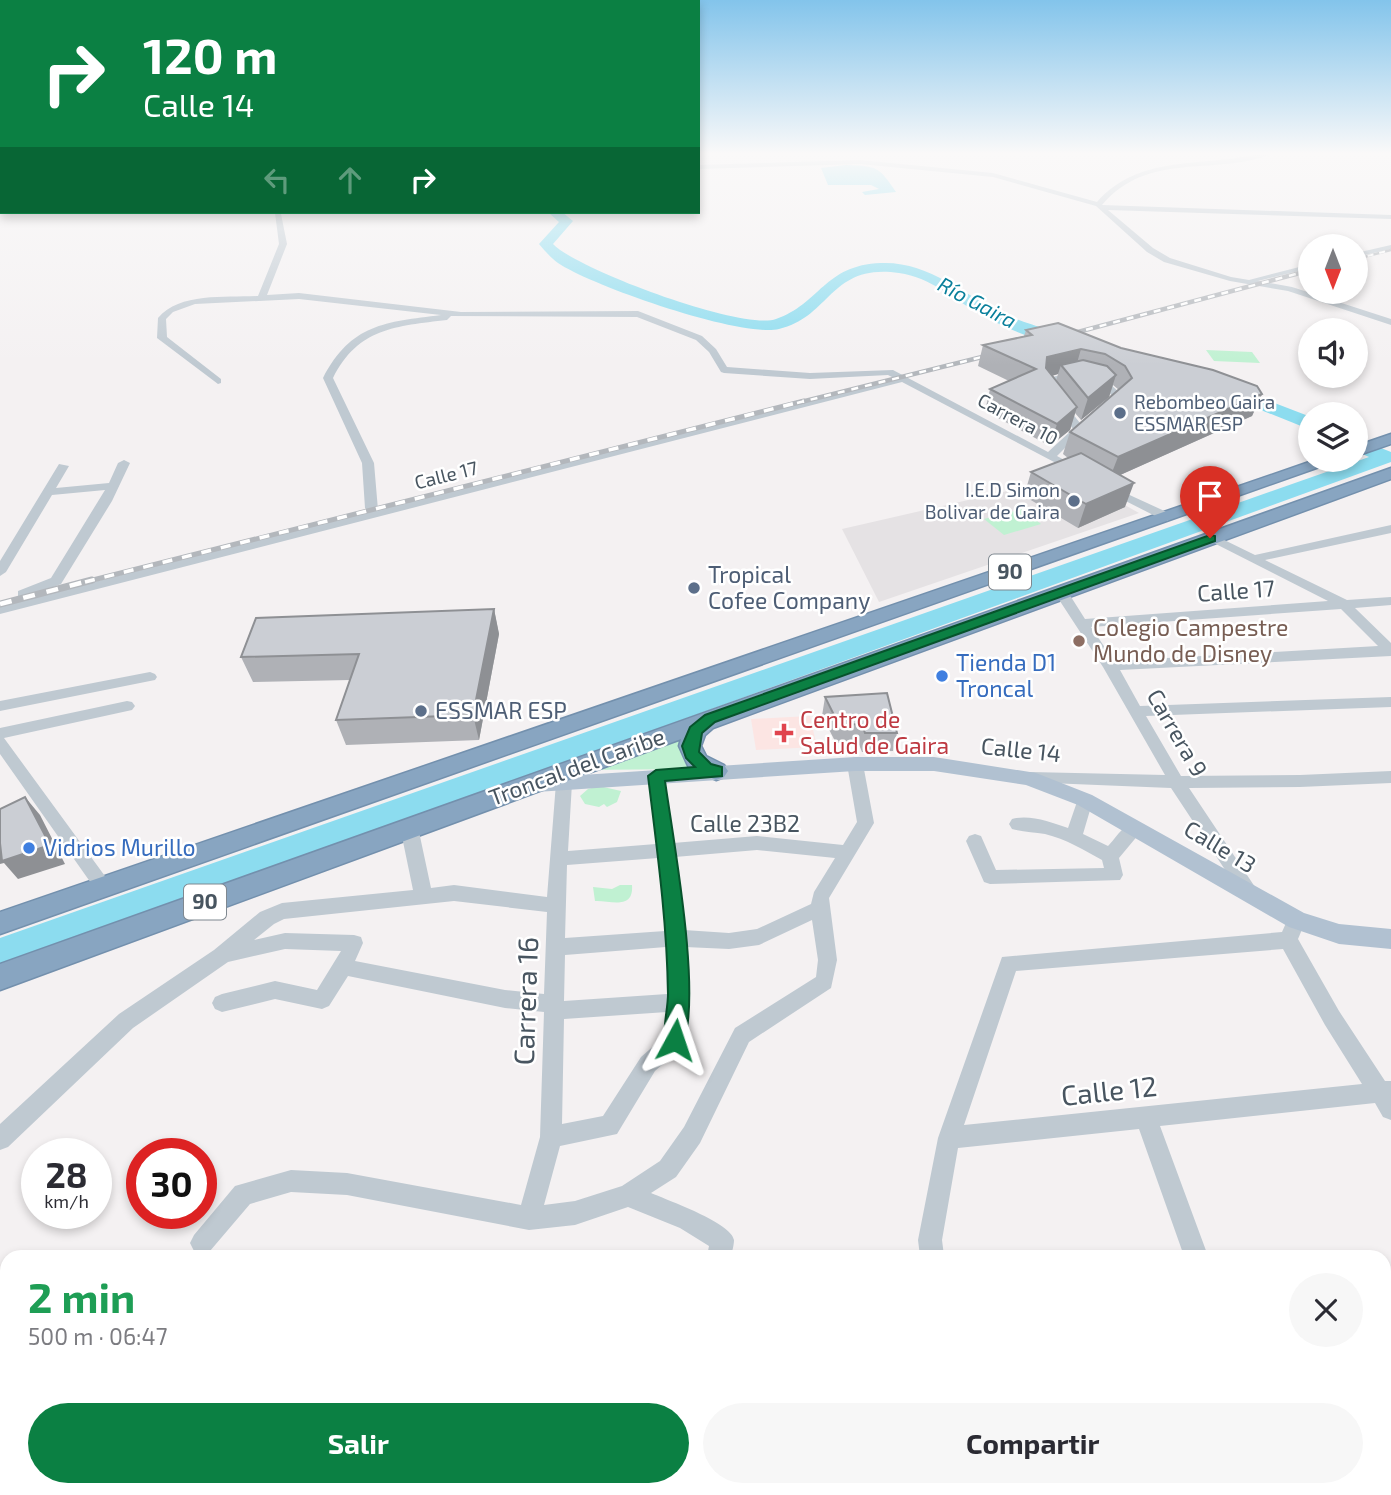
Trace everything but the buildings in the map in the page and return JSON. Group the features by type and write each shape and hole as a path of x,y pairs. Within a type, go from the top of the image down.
{"highway":[{"path":"1368,447 1391,439"},
{"name":"Troncal del Caribe","path":"0,923 1298,471"},
{"name":"Troncal del Caribe","path":"0,977 1383,476"},
{"path":"710,719 695,730 690,746 697,762 716,771"}],"main road":[{"name":"Calle 14","path":"521,787 716,771 855,764 934,764 1029,778"},
{"name":"Calle 13","path":"1029,778 1085,800 1135,828 1253,897 1293,930 1391,939"}],"street":[{"path":"262,297 283,244 280,225"},
{"path":"1121,225 1150,250 1167,260 1192,269 1312,296 1391,323"},
{"path":"1368,252 1391,247"},
{"path":"1247,281 1298,269"},
{"path":"218,381 162,338 162,318 170,310 194,302 262,297 323,297 461,314"},
{"path":"374,513 371,508 368,463 328,378 335,362 378,327 461,314"},
{"name":"Carrera 10","path":"461,314 638,314 699,338 713,351 724,370 810,376 890,372 1083,475"},
{"path":"1079,429 1046,388 1047,381 1069,374 1090,377 1114,390 1118,398 1099,413"},
{"name":"Calle 17","path":"0,610 902,379"},
{"path":"1049,457 1089,421"},
{"path":"0,600 56,581 124,463"},
{"path":"0,572 63,466"},
{"path":"1095,481 1167,517"},
{"path":"47,492 113,486"},
{"path":"1254,559 1391,529"},
{"path":"1210,538 1344,604 1391,651"},
{"name":"Carrera 9","path":"1062,592 1110,666 1177,783 1253,897"},
{"name":"Calle 17","path":"1084,623 1391,601"},
{"path":"1110,666 1391,651"},
{"path":"0,706 149,677"},
{"path":"1136,711 1391,702"},
{"path":"0,733 127,706"},
{"path":"0,742 104,888"},
{"path":"202,1242 243,1194 291,1181 347,1184 529,1219 575,1213 628,1195 668,1168 692,1135 743,1035 824,982 828,971 827,948 818,909 825,886 866,822 855,764"},
{"path":"551,1137 609,1126 648,1064 675,1040 678,1002 677,938 656,776"},
{"name":"Calle 14","path":"1029,778 1177,783 1322,782 1391,778"},
{"name":"Carrera 16","path":"529,1219 551,1137 556,906 564,783"},
{"path":"1073,835 1085,800"},
{"path":"975,841 990,877 1114,875 1110,856 1073,835 1018,824"},
{"path":"409,827 424,894"},
{"path":"1110,856 1135,828"},
{"name":"Calle 23B2","path":"559,859 757,843 846,852"},
{"path":"0,1139 126,1021 221,957 267,918 282,911 424,894 454,893 556,906"},
{"path":"557,947 677,938 729,941 759,937 818,909"},
{"path":"1293,930 1332,1018 1387,1098"},
{"name":"Calle 13","path":"949,1138 1009,963 1293,930"},
{"path":"221,957 285,941 354,943 343,967 321,1000 275,990 222,1003"},
{"path":"343,967 554,1008 678,1002"},
{"name":"Calle 12","path":"949,1138 1146,1117 1387,1098"},
{"path":"1146,1117 1194,1250"},
{"path":"931,1250 930,1240 949,1138"},
{"path":"628,1195 688,1220 722,1240 720,1250"}],"shaded area":[{"path":"1073,476 1139,513 879,602 842,529"},
{"name":"Centro de Salud de Gaira","path":"810,716 817,747 756,750 751,719"}],"green space":[{"path":"1206,350 1252,352 1260,363 1214,361"},
{"path":"1022,509 1041,524 1004,535 984,519"},
{"path":"681,738 682,755 694,769 578,770"},
{"path":"599,786 621,791 617,802 607,807 604,804 599,807 585,804 580,796 588,789"},
{"path":"620,885 632,885 632,893 625,901 595,901 593,887 612,889"}],"waterway":[{"name":"Río Gaira","path":"564,225 546,244 563,260 638,292 737,322 761,326 777,325 806,308 837,280 849,273 864,268 884,267 902,269 933,279 1003,320 1062,342"},
{"name":"Río Gaira","path":"1222,388 1298,419"},
{"path":"1368,449 1386,457 1368,463"},
{"path":"0,953 1344,472"}],"railway":[{"path":"1368,256 1391,250"},
{"path":"1059,337 1298,273"},
{"path":"797,403 998,353"},
{"path":"85,582 804,401"},
{"path":"0,604 92,580"}],"place":[{"name":"Rebombeo Gaira ESSMAR ESP","path":"1120,413"},
{"name":"I.E.D Simon Bolivar de Gaira","path":"1074,501"},
{"name":"Tropical Cofee Company","path":"694,588"},
{"name":"Colegio Campestre Mundo de Disney","path":"1079,641"},
{"name":"Tienda D1 Troncal","path":"942,676"},
{"name":"ESSMAR ESP","path":"421,711"},
{"name":"Centro de Salud de Gaira","path":"784,733"},
{"name":"Vidrios Murillo","path":"29,848"}],"route":[{"path":"675,1040 678,1002 677,938 656,776 716,771 697,762 692,754 690,746 695,730 710,719 1210,538"}]}
